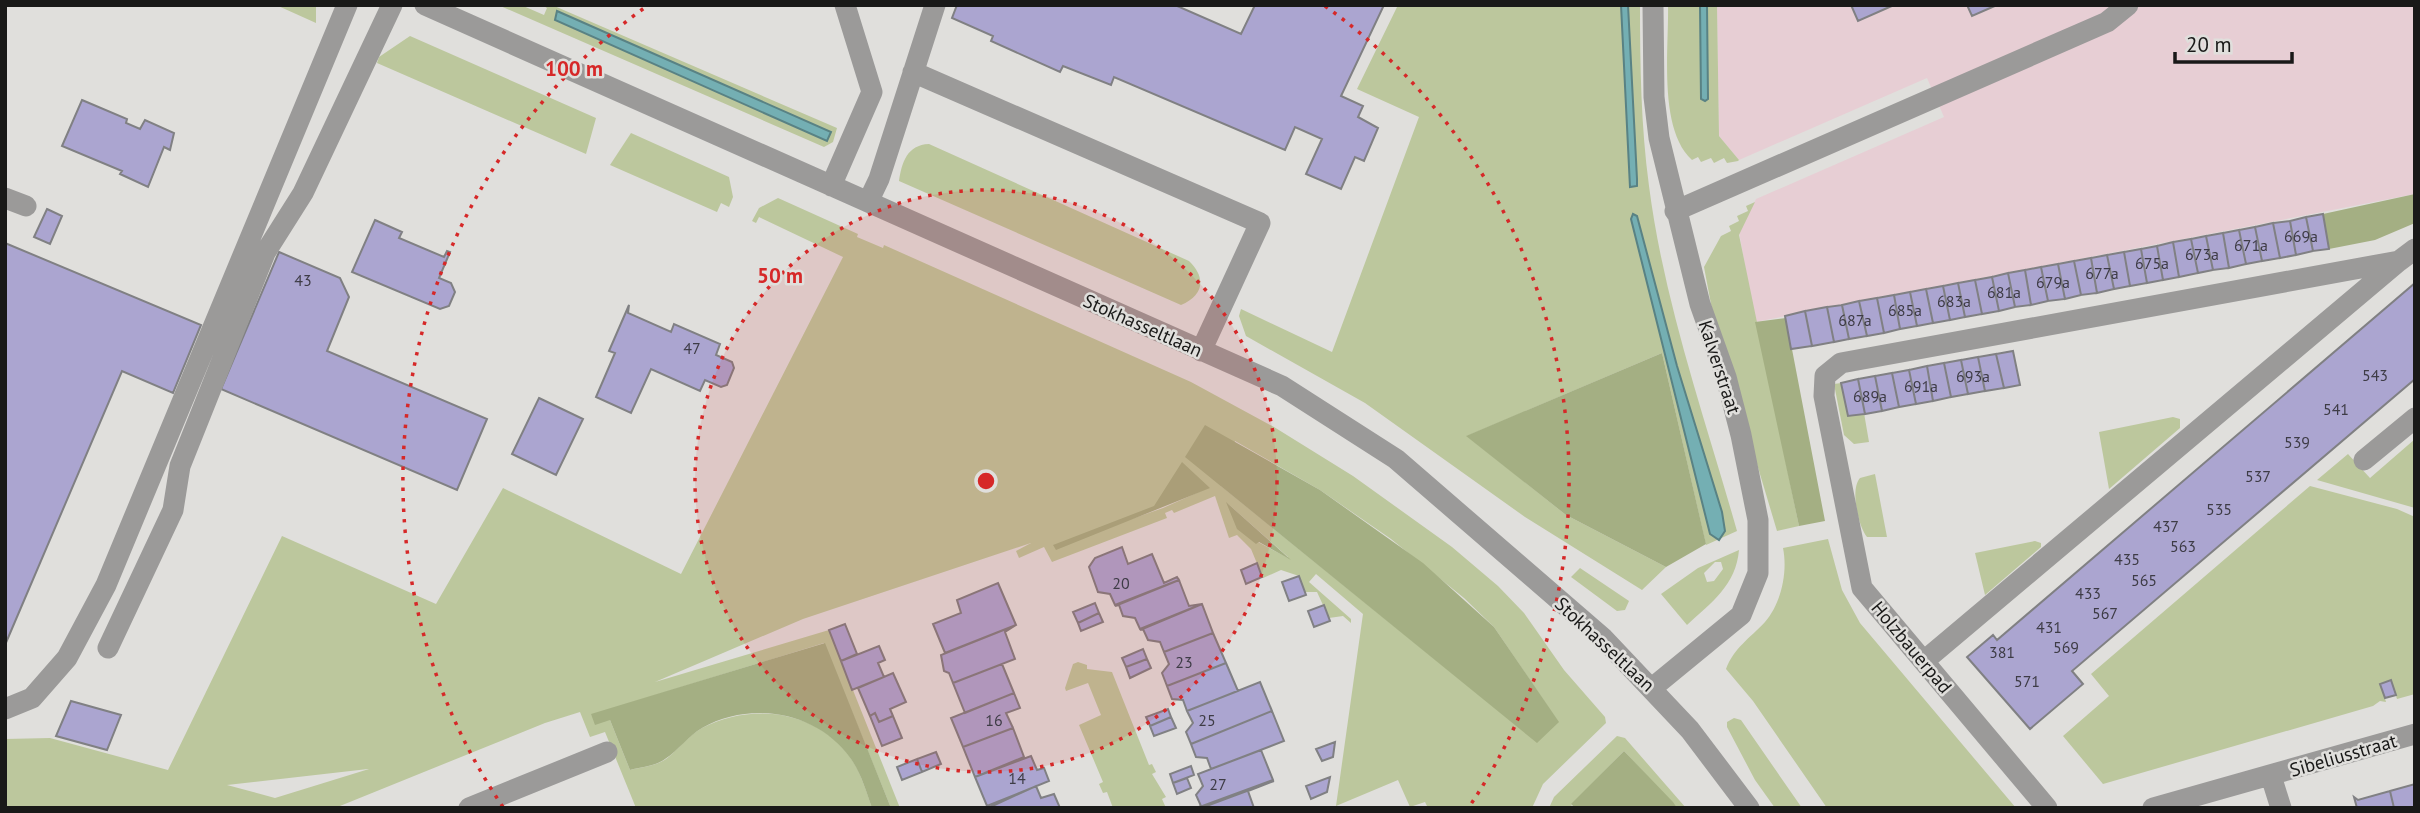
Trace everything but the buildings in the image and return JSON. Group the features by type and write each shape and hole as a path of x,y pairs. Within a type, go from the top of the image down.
{"street":[{"path":"5,709 32,698 67,658 106,585 347,5"},
{"path":"108,648 173,510 180,466 265,253 303,193 392,5"},
{"name":"Stokhasseltlaan","path":"426,5 1282,386 1396,459 1603,638 1690,730 1749,808"},
{"path":"831,186 872,92 845,5"},
{"path":"868,202 879,180 935,5"},
{"name":"Kalverstraat","path":"1653,5 1654,97 1659,138 1700,304 1726,377 1758,520 1758,573 1741,615 1653,688"},
{"path":"1675,211 2107,22 2128,5"},
{"path":"913,72 1260,223 1200,351"},
{"path":"5,198 26,206"},
{"path":"1924,661 2407,255"},
{"name":"Holzbauerpad","path":"2048,808 1863,588 1824,396 1825,376 1841,363 2407,255"},
{"path":"2364,460 2415,418"},
{"name":"Sibeliusstraat","path":"2153,808 2415,734"},
{"path":"469,808 607,752"},
{"name":"Sibeliusstraat","path":"2271,776 2281,808"}],"shaded area":[{"path":"1717,5 2415,5 2415,194 1755,322 1739,232 1756,199 1944,117 1927,78 1739,160 1719,136"}],"green space":[{"path":"276,5 316,5 316,23"},
{"path":"498,5 521,5 544,15 547,8 542,5 552,5 837,128 833,142 824,147","holes":["558,12 831,133 555,19"]},
{"path":"1398,5 1621,5 1630,187 1637,179 1628,5 1640,5 1646,163 1656,230 1675,317 1737,531 1706,545 1662,353 1467,436 1566,515 1666,567 1642,590 1525,517 1365,403 1246,336 1239,316 1241,309 1332,352 1419,117 1357,89","holes":["1637,216 1677,366 1722,512 1710,534 1631,219"]},
{"path":"1668,5 1700,5 1701,99 1705,101 1708,98 1707,5 1717,5 1719,136 1738,161 1727,163 1724,158 1714,163 1711,158 1701,162 1698,157 1692,160 1681,146 1670,109 1667,65"},
{"path":"410,36 596,118 586,154 377,63 379,57"},
{"path":"631,133 729,177 733,197 729,207 721,203 717,212 610,165"},
{"path":"929,144 1189,261 1195,267 1200,280 1198,292 1181,305 899,181 902,167 911,151"},
{"path":"2415,194 2415,223 2375,240 2329,249 2323,214"},
{"path":"778,198 858,234 857,237 883,248 884,245 1191,382 1274,427 1353,476 1452,547 1498,586 1524,613 1564,670 1605,717 1606,723 1543,784 1532,808 1428,808 1425,802 1410,807 1398,780 1336,806 1363,614 1316,574 1309,582 1351,619 1351,623 1343,616 1329,618 1317,592 1305,592 1299,576 1281,570 1263,578 1251,549 1237,535 1229,538 1215,496 1174,513 1172,510 1165,513 1167,518 1052,562 1044,547 1019,558 1016,551 1031,543 803,619 655,682 829,630 900,808 891,808 824,643 591,715 610,720 630,770 662,761 697,731 722,720 765,713 806,722 840,745 854,763 872,808 636,808 605,732 590,737 580,712 545,723 335,808 5,808 5,739 50,738 168,770 282,536 436,604 503,488 681,574 843,257 759,217 756,223 752,221 759,208","holes":["1235,441 1320,490 1391,539 1464,598 1494,627 1557,720 1537,742 1221,486","1210,487 1163,508 1054,546","1227,503 1288,558 1256,543","369,769 275,798 227,785"]},
{"path":"1755,202 1739,235 1799,526 1777,531 1714,320 1704,267 1721,236 1731,231 1729,226 1739,221 1737,216 1748,211 1746,206"},
{"path":"1786,318 1825,521 1799,526 1755,322"},
{"path":"1662,353 1706,544 1666,567 1566,515 1466,436"},
{"path":"1841,383 1848,416 1864,413 1869,442 1854,444 1844,435 1834,384"},
{"path":"2173,417 2180,419 2180,428 2109,489 2099,432"},
{"path":"1205,425 1320,490 1423,563 1494,627 1559,722 1537,743 1185,457"},
{"path":"2415,439 2415,508 2317,480 2348,454 2370,478"},
{"path":"1182,462 1210,488 1056,550 1053,545 1154,506"},
{"path":"1875,474 1887,537 1867,537 1856,508 1857,483 1860,478"},
{"path":"2310,486 2397,509 2415,517 2415,694 2397,699 2391,680 2381,684 2386,702 2380,701 2373,706 2103,784 2063,736 2109,696 2091,674"},
{"path":"1226,502 1291,560 1259,542 1256,544 1237,529"},
{"path":"1828,539 1842,590 1860,623 2016,808 1827,808 1753,701 1726,669 1738,649 1771,615 1784,577 1783,548"},
{"path":"2035,541 2041,543 2041,547 1985,595 1975,553"},
{"path":"1739,550 1728,583 1687,625 1661,594 1698,568","holes":["1715,562 1721,562 1723,569 1714,581 1707,582 1704,573"]},
{"path":"1580,568 1629,601 1625,610 1617,611 1571,577"},
{"path":"825,643 891,808 872,808 851,759 821,730 803,721 762,713 721,719 697,731 661,761 630,770 610,720 595,725 591,714"},
{"path":"1078,662 1087,665 1087,669 1112,672 1149,765 1152,764 1156,772 1152,774 1166,797 1162,799 1166,808 1113,808 1107,792 1103,793 1099,784 1103,782 1079,725 1101,715 1088,683 1066,691 1065,688 1073,664"},
{"path":"1734,718 1741,720 1802,808 1775,808 1755,780 1727,727 1727,722"},
{"path":"1617,736 1625,738 1686,808 1677,808 1624,751 1571,805 1575,808 1549,808 1554,797"},
{"path":"1624,751 1677,808 1575,808 1571,804"}],"water":[{"path":"1621,5 1628,5 1637,179 1637,186 1630,187"},
{"path":"1700,5 1707,5 1708,99 1705,101 1701,99"},
{"path":"557,11 831,132 827,141 555,20"},
{"path":"1633,214 1637,216 1677,366 1722,512 1725,531 1719,540 1710,534 1631,219"}]}
